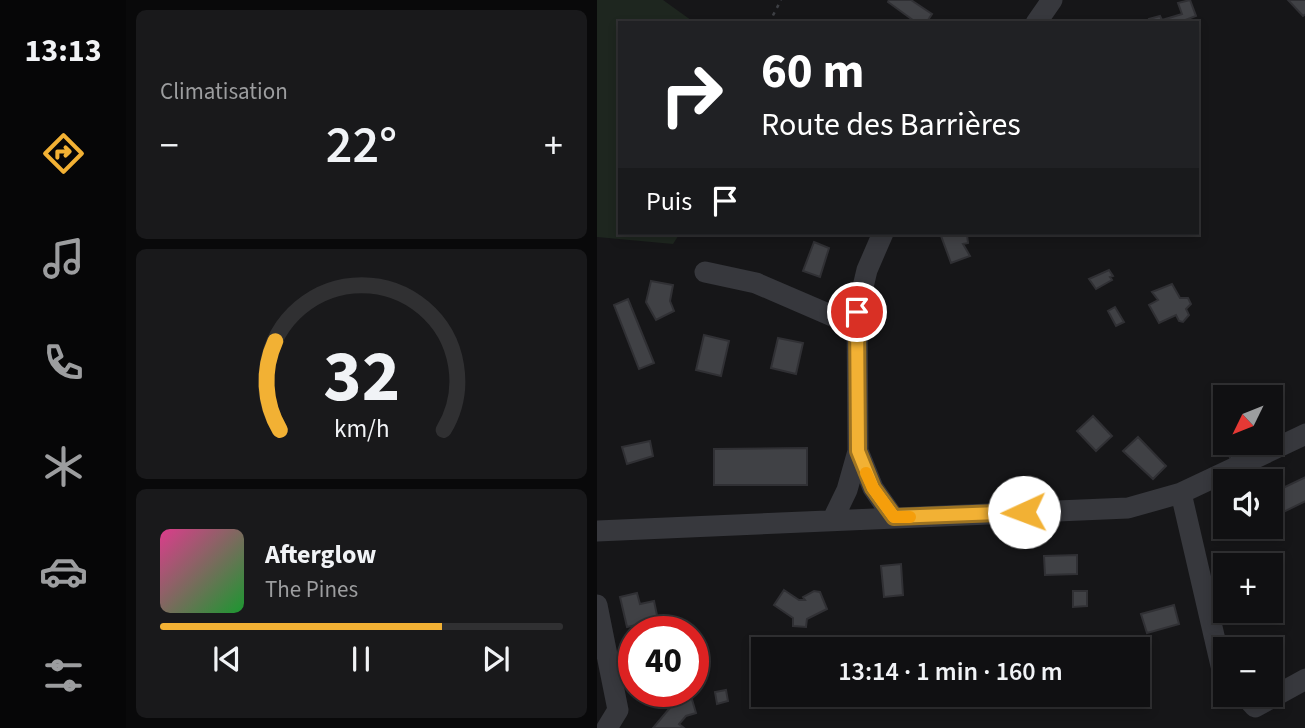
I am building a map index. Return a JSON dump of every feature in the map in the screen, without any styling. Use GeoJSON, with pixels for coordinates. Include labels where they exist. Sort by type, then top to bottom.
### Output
{"type":"FeatureCollection","features":[{"type":"Feature","properties":{"kind":"street"},"geometry":{"type":"LineString","coordinates":[[1037,21],[1052,0]]}},
{"type":"Feature","properties":{"kind":"street"},"geometry":{"type":"LineString","coordinates":[[833,519],[847,490],[858,451],[857,312],[867,271],[882,235]]}},
{"type":"Feature","properties":{"kind":"street"},"geometry":{"type":"LineString","coordinates":[[705,272],[756,283],[858,327]]}},
{"type":"Feature","properties":{"kind":"street"},"geometry":{"type":"LineString","coordinates":[[597,531],[1128,508],[1180,493],[1305,433]]}},
{"type":"Feature","properties":{"kind":"street"},"geometry":{"type":"LineString","coordinates":[[858,451],[873,488],[894,517]]}},
{"type":"Feature","properties":{"kind":"street"},"geometry":{"type":"LineString","coordinates":[[1180,493],[1214,637]]}},
{"type":"Feature","properties":{"kind":"street"},"geometry":{"type":"LineString","coordinates":[[597,605],[618,710],[607,728]]}},
{"type":"Feature","properties":{"kind":"street"},"geometry":{"type":"LineString","coordinates":[[1283,691],[1305,679]]}},
{"type":"Feature","properties":{"kind":"path"},"geometry":{"type":"LineString","coordinates":[[770,21],[781,0]]}},
{"type":"Feature","properties":{"kind":"shaded area"},"geometry":{"type":"Polygon","coordinates":[[[597,0],[663,0],[692,21],[618,21],[618,235],[679,235],[673,244],[597,237],[597,0]]]}},
{"type":"Feature","properties":{"kind":"building"},"geometry":{"type":"Polygon","coordinates":[[[911,0],[932,14],[927,21],[914,21],[888,2],[911,0]]]}},
{"type":"Feature","properties":{"kind":"building"},"geometry":{"type":"Polygon","coordinates":[[[1190,0],[1196,16],[1185,21],[1150,21],[1160,16],[1162,20],[1182,14],[1178,3],[1190,0]]]}},
{"type":"Feature","properties":{"kind":"building"},"geometry":{"type":"Polygon","coordinates":[[[1288,0],[1306,0],[1306,14],[1303,16],[1288,0]]]}},
{"type":"Feature","properties":{"kind":"building"},"geometry":{"type":"Polygon","coordinates":[[[941,235],[967,235],[968,243],[963,244],[970,256],[951,263],[941,235]]]}},
{"type":"Feature","properties":{"kind":"building"},"geometry":{"type":"Polygon","coordinates":[[[814,242],[829,248],[820,277],[803,271],[814,242]]]}},
{"type":"Feature","properties":{"kind":"building"},"geometry":{"type":"Polygon","coordinates":[[[1109,270],[1113,276],[1110,277],[1112,280],[1096,289],[1089,279],[1109,270]]]}},
{"type":"Feature","properties":{"kind":"building"},"geometry":{"type":"Polygon","coordinates":[[[651,281],[673,285],[670,301],[674,311],[656,320],[646,302],[651,281]]]}},
{"type":"Feature","properties":{"kind":"building"},"geometry":{"type":"Polygon","coordinates":[[[1172,284],[1180,298],[1188,298],[1191,304],[1186,309],[1189,315],[1183,322],[1179,321],[1176,315],[1159,323],[1149,305],[1158,300],[1152,292],[1172,284]]]}},
{"type":"Feature","properties":{"kind":"building"},"geometry":{"type":"Polygon","coordinates":[[[628,299],[654,363],[639,369],[614,305],[628,299]]]}},
{"type":"Feature","properties":{"kind":"building"},"geometry":{"type":"Polygon","coordinates":[[[1115,307],[1124,322],[1116,326],[1108,311],[1115,307]]]}},
{"type":"Feature","properties":{"kind":"building"},"geometry":{"type":"Polygon","coordinates":[[[704,335],[729,341],[721,376],[696,370],[704,335]]]}},
{"type":"Feature","properties":{"kind":"building"},"geometry":{"type":"Polygon","coordinates":[[[778,338],[803,343],[796,374],[771,368],[778,338]]]}},
{"type":"Feature","properties":{"kind":"building"},"geometry":{"type":"Polygon","coordinates":[[[1093,416],[1112,436],[1096,451],[1077,431],[1093,416]]]}},
{"type":"Feature","properties":{"kind":"building"},"geometry":{"type":"Polygon","coordinates":[[[1138,437],[1166,466],[1153,479],[1123,451],[1138,437]]]}},
{"type":"Feature","properties":{"kind":"building"},"geometry":{"type":"Polygon","coordinates":[[[650,441],[653,456],[627,464],[622,447],[650,441]]]}},
{"type":"Feature","properties":{"kind":"building"},"geometry":{"type":"Polygon","coordinates":[[[807,448],[807,485],[714,485],[714,449],[807,448]]]}},
{"type":"Feature","properties":{"kind":"building"},"geometry":{"type":"Polygon","coordinates":[[[1229,455],[1242,455],[1231,460],[1229,455]]]}},
{"type":"Feature","properties":{"kind":"building"},"geometry":{"type":"Polygon","coordinates":[[[1306,477],[1306,501],[1283,512],[1283,485],[1285,487],[1306,477]]]}},
{"type":"Feature","properties":{"kind":"building"},"geometry":{"type":"Polygon","coordinates":[[[1077,555],[1077,574],[1045,575],[1044,556],[1077,555]]]}},
{"type":"Feature","properties":{"kind":"building"},"geometry":{"type":"Polygon","coordinates":[[[901,564],[903,595],[884,597],[881,566],[901,564]]]}},
{"type":"Feature","properties":{"kind":"building"},"geometry":{"type":"Polygon","coordinates":[[[784,590],[799,600],[805,600],[803,597],[814,591],[820,592],[827,609],[807,619],[806,627],[793,626],[793,618],[774,605],[784,590]]]}},
{"type":"Feature","properties":{"kind":"building"},"geometry":{"type":"Polygon","coordinates":[[[1073,591],[1087,591],[1087,606],[1073,607],[1073,591]]]}},
{"type":"Feature","properties":{"kind":"building"},"geometry":{"type":"Polygon","coordinates":[[[637,593],[640,604],[654,601],[657,616],[624,616],[620,597],[637,593]]]}},
{"type":"Feature","properties":{"kind":"building"},"geometry":{"type":"Polygon","coordinates":[[[1174,605],[1179,624],[1147,633],[1141,614],[1174,605]]]}},
{"type":"Feature","properties":{"kind":"building"},"geometry":{"type":"Polygon","coordinates":[[[726,690],[728,701],[717,704],[715,692],[726,690]]]}},
{"type":"Feature","properties":{"kind":"building"},"geometry":{"type":"Polygon","coordinates":[[[671,707],[694,707],[696,713],[686,716],[679,724],[684,728],[653,728],[671,707]]]}},
{"type":"Feature","properties":{"kind":"slow traffic"},"geometry":{"type":"LineString","coordinates":[[866,473],[873,488],[894,517],[910,517]]}},
{"type":"Feature","properties":{"kind":"route"},"geometry":{"type":"LineString","coordinates":[[857,312],[858,451],[873,488],[894,517],[1024,512]]}}]}
